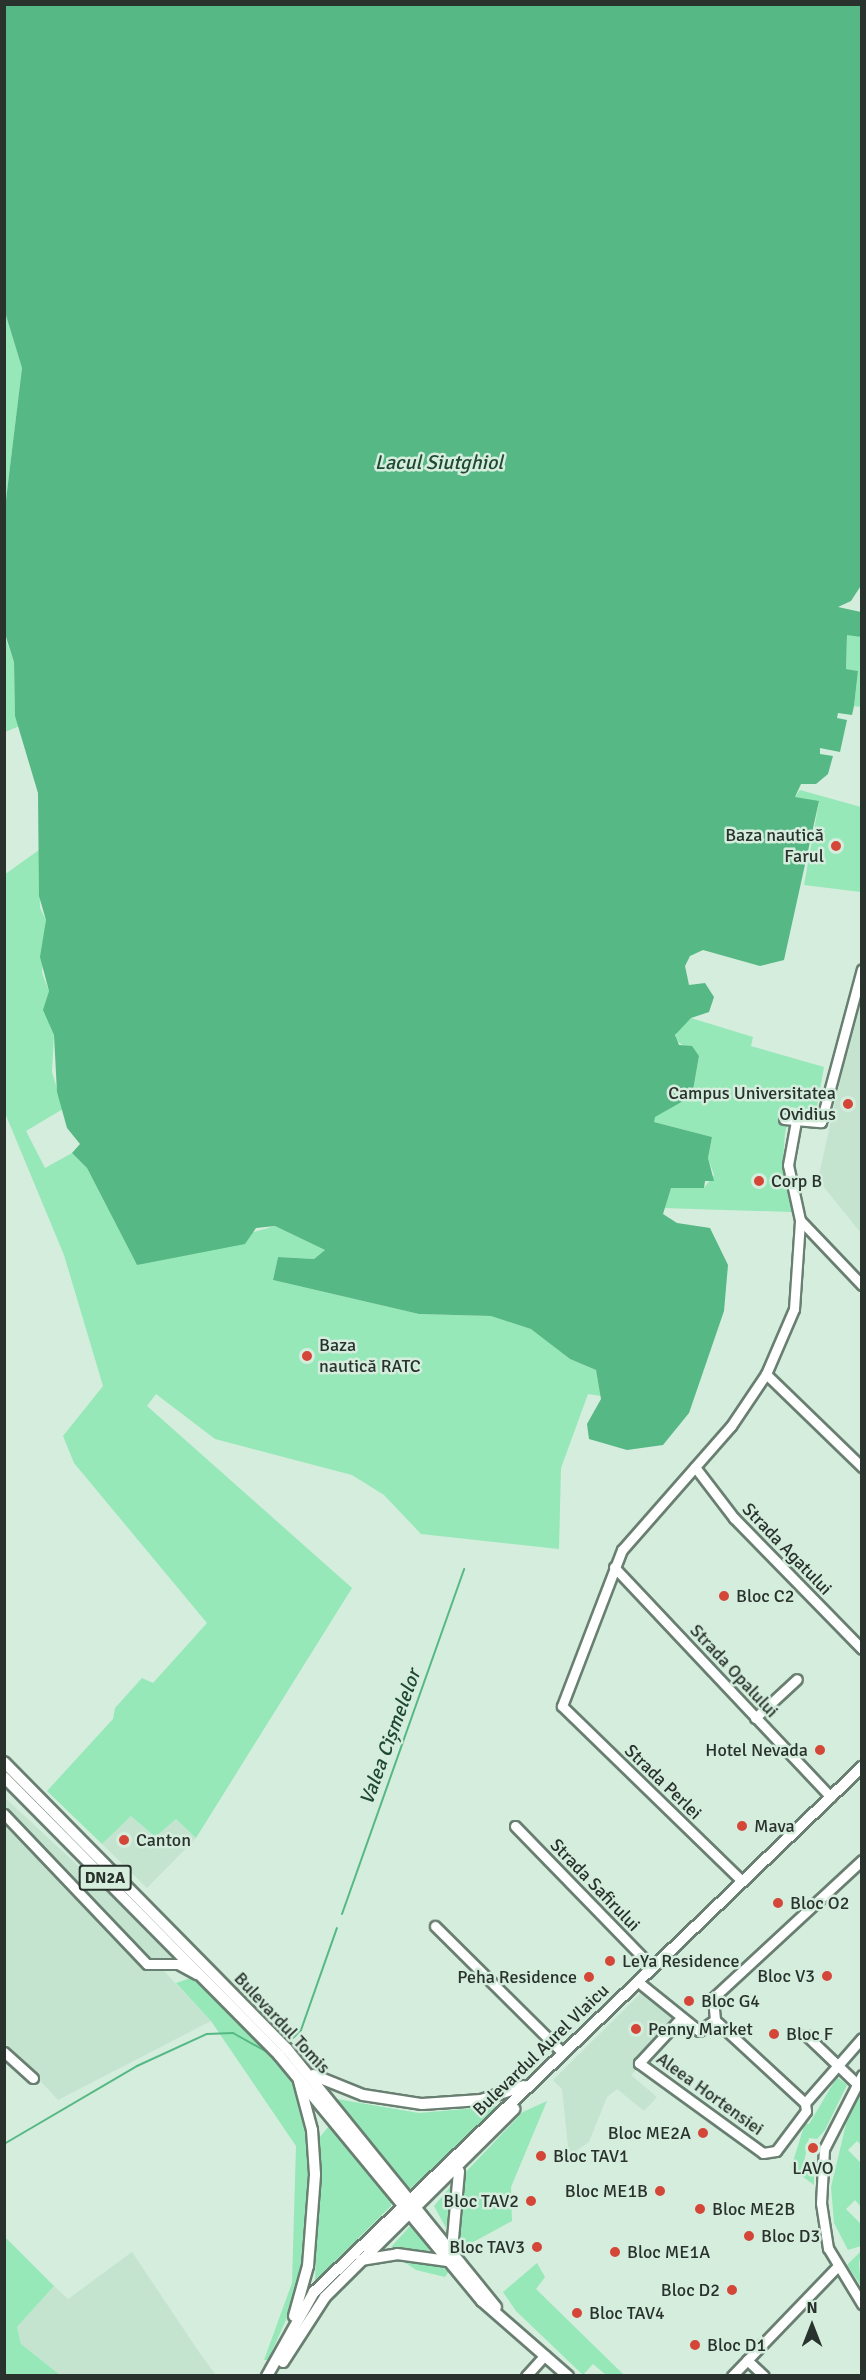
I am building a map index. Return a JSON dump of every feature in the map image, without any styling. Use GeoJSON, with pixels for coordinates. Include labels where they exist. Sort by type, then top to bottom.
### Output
{"type":"FeatureCollection","features":[{"type":"Feature","properties":{"kind":"main road","name":"Bulevardul Tomis"},"geometry":{"type":"LineString","coordinates":[[4,1762],[300,2072],[511,2327],[568,2376]]}},
{"type":"Feature","properties":{"kind":"main road","name":"Bulevardul Aurel Vlaicu"},"geometry":{"type":"LineString","coordinates":[[275,2376],[325,2297],[360,2260],[530,2084],[861,1767]]}},
{"type":"Feature","properties":{"kind":"main road","name":"Bulevardul Aurel Vlaicu"},"geometry":{"type":"LineString","coordinates":[[267,2376],[314,2292],[412,2206],[460,2169],[642,1985],[861,1773]]}},
{"type":"Feature","properties":{"kind":"main road","name":"Bulevardul Tomis"},"geometry":{"type":"LineString","coordinates":[[4,1777],[205,1980],[300,2072]]}},
{"type":"Feature","properties":{"kind":"main road"},"geometry":{"type":"LineString","coordinates":[[300,2072],[354,2092],[422,2104],[481,2100],[530,2084]]}},
{"type":"Feature","properties":{"kind":"main road"},"geometry":{"type":"LineString","coordinates":[[279,2354],[303,2289],[312,2241],[314,2148],[300,2072]]}},
{"type":"Feature","properties":{"kind":"main road"},"geometry":{"type":"LineString","coordinates":[[360,2260],[397,2254],[450,2256],[460,2169]]}},
{"type":"Feature","properties":{"kind":"street"},"geometry":{"type":"LineString","coordinates":[[784,1119],[821,1122],[861,969]]}},
{"type":"Feature","properties":{"kind":"street"},"geometry":{"type":"LineString","coordinates":[[614,1568],[633,1534],[695,1467],[766,1374],[794,1309],[800,1220],[788,1165],[796,1121]]}},
{"type":"Feature","properties":{"kind":"street"},"geometry":{"type":"LineString","coordinates":[[800,1220],[861,1285]]}},
{"type":"Feature","properties":{"kind":"street"},"geometry":{"type":"LineString","coordinates":[[766,1374],[861,1467]]}},
{"type":"Feature","properties":{"kind":"street","name":"Strada Agatului"},"geometry":{"type":"LineString","coordinates":[[695,1467],[734,1518],[861,1649]]}},
{"type":"Feature","properties":{"kind":"street","name":"Strada Perlei"},"geometry":{"type":"LineString","coordinates":[[614,1568],[562,1706],[742,1881]]}},
{"type":"Feature","properties":{"kind":"street","name":"Strada Opalului"},"geometry":{"type":"LineString","coordinates":[[614,1568],[831,1797]]}},
{"type":"Feature","properties":{"kind":"street"},"geometry":{"type":"LineString","coordinates":[[756,1718],[797,1679]]}},
{"type":"Feature","properties":{"kind":"street"},"geometry":{"type":"LineString","coordinates":[[4,1814],[147,1964],[178,1964],[205,1980]]}},
{"type":"Feature","properties":{"kind":"street","name":"Strada Safirului"},"geometry":{"type":"LineString","coordinates":[[515,1826],[651,1966]]}},
{"type":"Feature","properties":{"kind":"street"},"geometry":{"type":"LineString","coordinates":[[805,2103],[715,2020],[713,1998],[861,1860]]}},
{"type":"Feature","properties":{"kind":"street"},"geometry":{"type":"LineString","coordinates":[[435,1926],[563,2053]]}},
{"type":"Feature","properties":{"kind":"street"},"geometry":{"type":"LineString","coordinates":[[642,1985],[679,2020],[699,2031],[715,2020]]}},
{"type":"Feature","properties":{"kind":"street","name":"Aleea Hortensiei"},"geometry":{"type":"LineString","coordinates":[[679,2020],[639,2063],[763,2153],[776,2151],[806,2111],[805,2103],[861,2038]]}},
{"type":"Feature","properties":{"kind":"street"},"geometry":{"type":"LineString","coordinates":[[806,2035],[836,2065],[859,2079],[824,2149],[821,2203],[837,2267],[861,2304]]}},
{"type":"Feature","properties":{"kind":"street"},"geometry":{"type":"LineString","coordinates":[[4,2052],[33,2078]]}},
{"type":"Feature","properties":{"kind":"street"},"geometry":{"type":"LineString","coordinates":[[4,2066],[12,2059]]}},
{"type":"Feature","properties":{"kind":"street"},"geometry":{"type":"LineString","coordinates":[[732,2376],[837,2267]]}},
{"type":"Feature","properties":{"kind":"street"},"geometry":{"type":"LineString","coordinates":[[526,2376],[545,2355]]}},
{"type":"Feature","properties":{"kind":"street"},"geometry":{"type":"LineString","coordinates":[[747,2360],[764,2376]]}},
{"type":"Feature","properties":{"kind":"shaded area"},"geometry":{"type":"Polygon","coordinates":[[[5,312],[22,368],[5,508],[5,312]]]}},
{"type":"Feature","properties":{"kind":"shaded area"},"geometry":{"type":"Polygon","coordinates":[[[4,634],[14,662],[15,716],[22,725],[5,732],[4,634]]]}},
{"type":"Feature","properties":{"kind":"shaded area"},"geometry":{"type":"Polygon","coordinates":[[[847,634],[861,637],[861,707],[854,706],[858,671],[846,669],[847,634]]]}},
{"type":"Feature","properties":{"kind":"shaded area","name":"Baza nautică Farul"},"geometry":{"type":"Polygon","coordinates":[[[800,790],[861,807],[861,892],[804,885],[819,802],[795,797],[800,790]]]}},
{"type":"Feature","properties":{"kind":"shaded area"},"geometry":{"type":"Polygon","coordinates":[[[39,850],[40,908],[46,920],[42,973],[49,991],[44,1010],[54,1035],[52,1072],[63,1109],[26,1131],[45,1168],[72,1153],[87,1168],[137,1265],[275,1226],[325,1250],[314,1259],[278,1257],[273,1280],[419,1314],[491,1316],[532,1329],[570,1359],[596,1370],[601,1396],[588,1394],[561,1468],[559,1549],[421,1534],[384,1495],[352,1475],[215,1439],[156,1394],[147,1406],[352,1588],[196,1838],[176,1819],[155,1837],[131,1816],[102,1844],[47,1791],[113,1719],[115,1708],[142,1678],[153,1683],[207,1623],[74,1463],[63,1436],[103,1386],[64,1255],[5,1113],[4,875],[39,850]]]}},
{"type":"Feature","properties":{"kind":"shaded area","name":"Campus Universitatea Ovidius"},"geometry":{"type":"Polygon","coordinates":[[[861,984],[861,1233],[818,1180],[861,984]]]}},
{"type":"Feature","properties":{"kind":"shaded area"},"geometry":{"type":"Polygon","coordinates":[[[691,1018],[753,1037],[751,1046],[824,1067],[816,1112],[791,1107],[785,1133],[783,1160],[792,1212],[663,1208],[671,1188],[704,1188],[714,1175],[708,1158],[712,1137],[654,1122],[654,1117],[692,1096],[699,1056],[675,1040],[677,1030],[691,1018]]]}},
{"type":"Feature","properties":{"kind":"shaded area"},"geometry":{"type":"Polygon","coordinates":[[[4,1797],[178,1958],[164,1971],[211,2021],[58,2100],[5,2043],[4,1797]]]}},
{"type":"Feature","properties":{"kind":"shaded area"},"geometry":{"type":"Polygon","coordinates":[[[131,1816],[154,1837],[176,1819],[196,1838],[147,1888],[102,1844],[131,1816]]]}},
{"type":"Feature","properties":{"kind":"shaded area"},"geometry":{"type":"Polygon","coordinates":[[[196,1976],[265,2048],[295,2087],[303,2108],[310,2146],[309,2237],[289,2313],[268,2360],[264,2360],[292,2283],[296,2146],[211,2021],[176,1983],[196,1976]]]}},
{"type":"Feature","properties":{"kind":"shaded area"},"geometry":{"type":"Polygon","coordinates":[[[644,1990],[673,2020],[632,2061],[639,2067],[631,2075],[657,2097],[644,2111],[617,2089],[607,2097],[589,2142],[569,2156],[562,2089],[553,2080],[644,1990]]]}},
{"type":"Feature","properties":{"kind":"shaded area"},"geometry":{"type":"Polygon","coordinates":[[[837,2077],[847,2085],[825,2130],[817,2139],[809,2138],[803,2167],[814,2177],[814,2185],[791,2168],[805,2123],[809,2124],[837,2077]]]}},
{"type":"Feature","properties":{"kind":"shaded area"},"geometry":{"type":"Polygon","coordinates":[[[861,2088],[861,2145],[857,2141],[848,2150],[861,2163],[861,2207],[855,2200],[846,2209],[861,2224],[861,2246],[848,2250],[834,2223],[831,2187],[846,2124],[861,2088]]]}},
{"type":"Feature","properties":{"kind":"shaded area"},"geometry":{"type":"Polygon","coordinates":[[[337,2099],[419,2113],[499,2106],[410,2189],[337,2099]]]}},
{"type":"Feature","properties":{"kind":"shaded area"},"geometry":{"type":"Polygon","coordinates":[[[547,2101],[511,2187],[512,2221],[466,2246],[457,2233],[460,2178],[523,2112],[547,2101]]]}},
{"type":"Feature","properties":{"kind":"shaded area"},"geometry":{"type":"Polygon","coordinates":[[[329,2126],[391,2197],[391,2206],[315,2281],[320,2137],[329,2126]]]}},
{"type":"Feature","properties":{"kind":"shaded area"},"geometry":{"type":"Polygon","coordinates":[[[451,2186],[449,2226],[446,2228],[434,2206],[451,2186]]]}},
{"type":"Feature","properties":{"kind":"shaded area"},"geometry":{"type":"Polygon","coordinates":[[[411,2225],[428,2243],[429,2252],[391,2247],[411,2225]]]}},
{"type":"Feature","properties":{"kind":"shaded area"},"geometry":{"type":"Polygon","coordinates":[[[4,2236],[54,2286],[17,2327],[21,2344],[60,2375],[5,2375],[4,2236]]]}},
{"type":"Feature","properties":{"kind":"shaded area"},"geometry":{"type":"Polygon","coordinates":[[[861,2251],[859,2264],[861,2286],[847,2265],[861,2251]]]}},
{"type":"Feature","properties":{"kind":"shaded area"},"geometry":{"type":"Polygon","coordinates":[[[132,2252],[216,2375],[60,2375],[21,2344],[17,2327],[54,2286],[68,2299],[132,2252]]]}},
{"type":"Feature","properties":{"kind":"shaded area"},"geometry":{"type":"Polygon","coordinates":[[[400,2259],[438,2265],[449,2271],[445,2277],[416,2270],[400,2259]]]}},
{"type":"Feature","properties":{"kind":"shaded area"},"geometry":{"type":"Polygon","coordinates":[[[537,2263],[545,2277],[536,2289],[624,2375],[606,2375],[593,2364],[583,2375],[516,2311],[503,2292],[537,2263]]]}},
{"type":"Feature","properties":{"kind":"water","name":"Lacul Siutghiol"},"geometry":{"type":"Polygon","coordinates":[[[5,4],[861,5],[862,584],[851,601],[838,607],[861,612],[861,637],[847,635],[846,669],[858,671],[854,706],[852,715],[838,713],[837,718],[847,720],[840,752],[820,748],[820,754],[833,756],[828,774],[816,784],[801,784],[795,797],[819,801],[784,960],[760,966],[703,950],[690,956],[685,966],[689,985],[705,983],[714,997],[709,1012],[691,1018],[675,1035],[679,1045],[692,1046],[699,1056],[692,1096],[655,1117],[654,1122],[712,1137],[708,1158],[714,1181],[705,1181],[704,1188],[671,1188],[663,1214],[677,1223],[710,1228],[728,1265],[724,1311],[689,1413],[663,1445],[627,1450],[589,1439],[587,1424],[601,1399],[596,1370],[570,1359],[531,1329],[491,1316],[419,1314],[273,1280],[278,1257],[314,1259],[325,1250],[275,1226],[256,1228],[245,1244],[137,1265],[87,1168],[72,1153],[80,1144],[67,1128],[57,1092],[54,1035],[43,1010],[49,991],[40,957],[46,920],[39,896],[38,793],[15,716],[14,662],[5,634],[5,508],[22,368],[5,312],[5,4]]]}},
{"type":"Feature","properties":{"kind":"waterway","name":"Valea Cișmelelor"},"geometry":{"type":"LineString","coordinates":[[342,1914],[464,1569]]}},
{"type":"Feature","properties":{"kind":"waterway","name":"Valea Cișmelelor"},"geometry":{"type":"LineString","coordinates":[[293,2038],[301,2030],[337,1928]]}},
{"type":"Feature","properties":{"kind":"waterway","name":"Valea Cișmelelor"},"geometry":{"type":"LineString","coordinates":[[4,2144],[137,2066],[207,2034],[233,2033],[269,2053]]}},
{"type":"Feature","properties":{"kind":"place","name":"Baza nautică Farul"},"geometry":{"type":"Point","coordinates":[836,846]}},
{"type":"Feature","properties":{"kind":"place","name":"Campus Universitatea Ovidius"},"geometry":{"type":"Point","coordinates":[848,1104]}},
{"type":"Feature","properties":{"kind":"place","name":"Corp B"},"geometry":{"type":"Point","coordinates":[759,1181]}},
{"type":"Feature","properties":{"kind":"place","name":"Baza nautică RATC"},"geometry":{"type":"Point","coordinates":[307,1356]}},
{"type":"Feature","properties":{"kind":"place","name":"Bloc C2"},"geometry":{"type":"Point","coordinates":[724,1596]}},
{"type":"Feature","properties":{"kind":"place","name":"Hotel Nevada"},"geometry":{"type":"Point","coordinates":[820,1750]}},
{"type":"Feature","properties":{"kind":"place","name":"Mava"},"geometry":{"type":"Point","coordinates":[742,1826]}},
{"type":"Feature","properties":{"kind":"place","name":"Canton"},"geometry":{"type":"Point","coordinates":[124,1840]}},
{"type":"Feature","properties":{"kind":"place","name":"Bloc O2"},"geometry":{"type":"Point","coordinates":[778,1903]}},
{"type":"Feature","properties":{"kind":"place","name":"LeYa Residence"},"geometry":{"type":"Point","coordinates":[610,1961]}},
{"type":"Feature","properties":{"kind":"place","name":"Bloc V3"},"geometry":{"type":"Point","coordinates":[827,1976]}},
{"type":"Feature","properties":{"kind":"place","name":"Peha Residence"},"geometry":{"type":"Point","coordinates":[589,1977]}},
{"type":"Feature","properties":{"kind":"place","name":"Bloc G4"},"geometry":{"type":"Point","coordinates":[689,2001]}},
{"type":"Feature","properties":{"kind":"place","name":"Penny Market"},"geometry":{"type":"Point","coordinates":[636,2029]}},
{"type":"Feature","properties":{"kind":"place","name":"Bloc F"},"geometry":{"type":"Point","coordinates":[774,2034]}},
{"type":"Feature","properties":{"kind":"place","name":"Bloc ME2A"},"geometry":{"type":"Point","coordinates":[703,2133]}},
{"type":"Feature","properties":{"kind":"place","name":"LAVO"},"geometry":{"type":"Point","coordinates":[813,2148]}},
{"type":"Feature","properties":{"kind":"place","name":"Bloc TAV1"},"geometry":{"type":"Point","coordinates":[541,2156]}},
{"type":"Feature","properties":{"kind":"place","name":"Bloc ME1B"},"geometry":{"type":"Point","coordinates":[660,2191]}},
{"type":"Feature","properties":{"kind":"place","name":"Bloc TAV2"},"geometry":{"type":"Point","coordinates":[531,2201]}},
{"type":"Feature","properties":{"kind":"place","name":"Bloc ME2B"},"geometry":{"type":"Point","coordinates":[700,2209]}},
{"type":"Feature","properties":{"kind":"place","name":"Bloc D3"},"geometry":{"type":"Point","coordinates":[749,2236]}},
{"type":"Feature","properties":{"kind":"place","name":"Bloc TAV3"},"geometry":{"type":"Point","coordinates":[537,2247]}},
{"type":"Feature","properties":{"kind":"place","name":"Bloc ME1A"},"geometry":{"type":"Point","coordinates":[615,2252]}},
{"type":"Feature","properties":{"kind":"place","name":"Bloc D2"},"geometry":{"type":"Point","coordinates":[732,2290]}},
{"type":"Feature","properties":{"kind":"place","name":"Bloc TAV4"},"geometry":{"type":"Point","coordinates":[577,2313]}},
{"type":"Feature","properties":{"kind":"place","name":"Bloc D1"},"geometry":{"type":"Point","coordinates":[695,2345]}}]}
